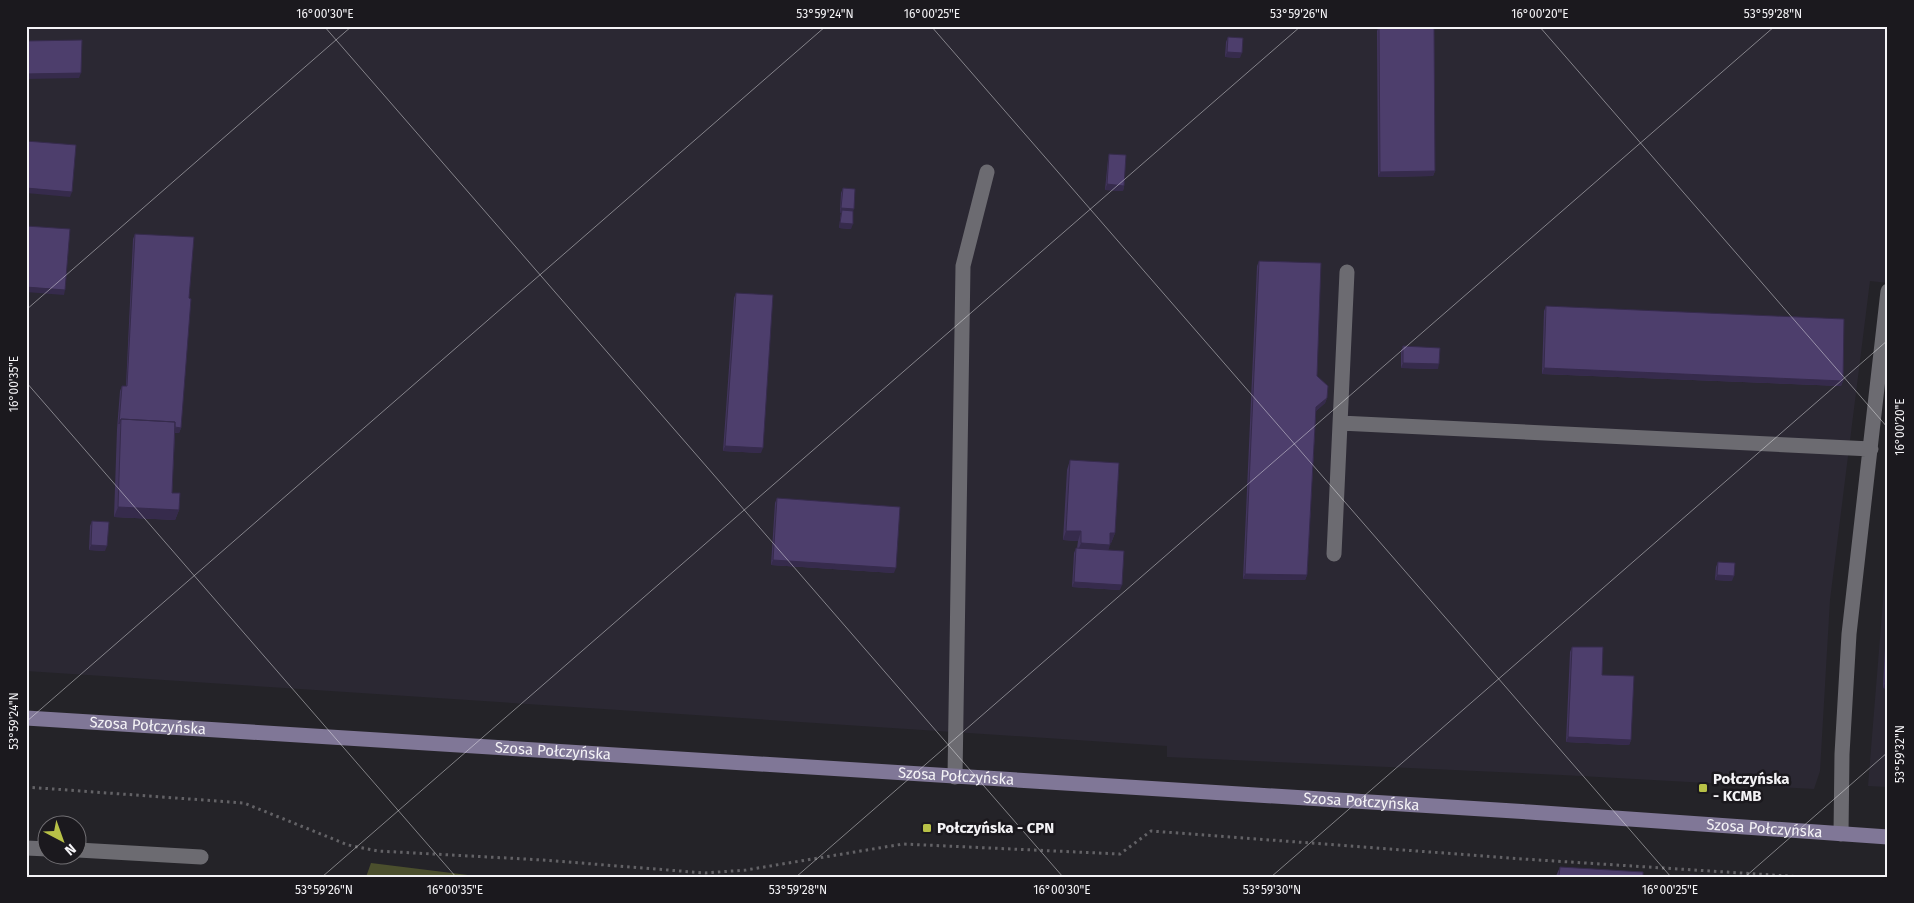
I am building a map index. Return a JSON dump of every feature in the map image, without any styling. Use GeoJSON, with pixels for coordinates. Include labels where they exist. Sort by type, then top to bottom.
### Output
{"type":"FeatureCollection","features":[{"type":"Feature","properties":{"kind":"main road","name":"Szosa Połczyńska"},"geometry":{"type":"LineString","coordinates":[[26,718],[1490,810],[1888,837]]}},
{"type":"Feature","properties":{"kind":"street"},"geometry":{"type":"LineString","coordinates":[[955,777],[963,266],[987,172]]}},
{"type":"Feature","properties":{"kind":"street"},"geometry":{"type":"LineString","coordinates":[[1334,554],[1347,272]]}},
{"type":"Feature","properties":{"kind":"street"},"geometry":{"type":"LineString","coordinates":[[1841,834],[1842,754],[1849,634],[1888,291]]}},
{"type":"Feature","properties":{"kind":"street"},"geometry":{"type":"LineString","coordinates":[[1340,423],[1871,449]]}},
{"type":"Feature","properties":{"kind":"street"},"geometry":{"type":"LineString","coordinates":[[88,851],[200,857]]}},
{"type":"Feature","properties":{"kind":"path"},"geometry":{"type":"LineString","coordinates":[[26,787],[244,803],[348,845],[378,851],[543,860],[705,873],[746,870],[903,844],[1120,854],[1151,831],[1533,860],[1803,877]]}},
{"type":"Feature","properties":{"kind":"shaded area"},"geometry":{"type":"Polygon","coordinates":[[[26,26],[1888,26],[1888,283],[1870,281],[1830,600],[1820,771],[1814,789],[1562,775],[1167,757],[1167,746],[26,671],[26,26]]]}},
{"type":"Feature","properties":{"kind":"shaded area"},"geometry":{"type":"Polygon","coordinates":[[[1888,539],[1888,787],[1868,786],[1888,539]]]}},
{"type":"Feature","properties":{"kind":"green space"},"geometry":{"type":"Polygon","coordinates":[[[371,863],[484,877],[366,877],[371,863]]]}},
{"type":"Feature","properties":{"kind":"building"},"geometry":{"type":"Polygon","coordinates":[[[1379,26],[1434,26],[1435,171],[1380,172],[1379,26]]]}},
{"type":"Feature","properties":{"kind":"building"},"geometry":{"type":"Polygon","coordinates":[[[1228,37],[1243,38],[1242,53],[1227,52],[1228,37]]]}},
{"type":"Feature","properties":{"kind":"building"},"geometry":{"type":"Polygon","coordinates":[[[82,40],[81,73],[26,74],[26,41],[82,40]]]}},
{"type":"Feature","properties":{"kind":"building"},"geometry":{"type":"Polygon","coordinates":[[[26,141],[76,145],[72,192],[26,188],[26,141]]]}},
{"type":"Feature","properties":{"kind":"building"},"geometry":{"type":"Polygon","coordinates":[[[1109,154],[1126,155],[1124,186],[1107,184],[1109,154]]]}},
{"type":"Feature","properties":{"kind":"building"},"geometry":{"type":"Polygon","coordinates":[[[843,188],[855,189],[854,209],[841,208],[843,188]]]}},
{"type":"Feature","properties":{"kind":"building"},"geometry":{"type":"Polygon","coordinates":[[[842,210],[853,211],[853,224],[840,223],[842,210]]]}},
{"type":"Feature","properties":{"kind":"building"},"geometry":{"type":"Polygon","coordinates":[[[26,226],[70,229],[65,290],[26,287],[26,226]]]}},
{"type":"Feature","properties":{"kind":"building"},"geometry":{"type":"Polygon","coordinates":[[[135,234],[194,237],[181,428],[175,427],[175,422],[121,419],[119,424],[122,386],[127,386],[135,234]]]}},
{"type":"Feature","properties":{"kind":"building"},"geometry":{"type":"Polygon","coordinates":[[[1259,261],[1321,263],[1317,376],[1328,386],[1327,398],[1316,407],[1307,575],[1245,574],[1259,261]]]}},
{"type":"Feature","properties":{"kind":"building"},"geometry":{"type":"Polygon","coordinates":[[[736,293],[773,295],[763,448],[725,446],[736,293]]]}},
{"type":"Feature","properties":{"kind":"building"},"geometry":{"type":"Polygon","coordinates":[[[1546,306],[1844,319],[1843,381],[1544,368],[1546,306]]]}},
{"type":"Feature","properties":{"kind":"building"},"geometry":{"type":"Polygon","coordinates":[[[1403,346],[1440,348],[1439,364],[1403,363],[1403,346]]]}},
{"type":"Feature","properties":{"kind":"building"},"geometry":{"type":"Polygon","coordinates":[[[121,419],[175,422],[172,493],[180,493],[179,510],[118,507],[121,419]]]}},
{"type":"Feature","properties":{"kind":"building"},"geometry":{"type":"Polygon","coordinates":[[[1070,460],[1119,463],[1115,533],[1110,533],[1110,545],[1081,543],[1081,531],[1066,531],[1070,460]]]}},
{"type":"Feature","properties":{"kind":"building"},"geometry":{"type":"Polygon","coordinates":[[[777,498],[900,507],[896,568],[773,560],[777,498]]]}},
{"type":"Feature","properties":{"kind":"building"},"geometry":{"type":"Polygon","coordinates":[[[92,521],[109,522],[107,546],[91,545],[92,521]]]}},
{"type":"Feature","properties":{"kind":"building"},"geometry":{"type":"Polygon","coordinates":[[[1076,548],[1124,551],[1122,585],[1074,582],[1076,548]]]}},
{"type":"Feature","properties":{"kind":"building"},"geometry":{"type":"Polygon","coordinates":[[[1718,562],[1735,563],[1734,576],[1717,575],[1718,562]]]}},
{"type":"Feature","properties":{"kind":"building"},"geometry":{"type":"Polygon","coordinates":[[[1887,643],[1888,683],[1885,683],[1887,643]]]}},
{"type":"Feature","properties":{"kind":"building"},"geometry":{"type":"Polygon","coordinates":[[[1572,647],[1603,647],[1602,675],[1634,676],[1631,740],[1568,737],[1572,647]]]}},
{"type":"Feature","properties":{"kind":"building"},"geometry":{"type":"Polygon","coordinates":[[[1560,867],[1643,872],[1643,877],[1550,877],[1559,876],[1560,867]]]}},
{"type":"Feature","properties":{"kind":"building"},"geometry":{"type":"Polygon","coordinates":[[[1690,875],[1725,877],[1690,877],[1690,875]]]}},
{"type":"Feature","properties":{"kind":"place","name":"Połczyńska - KCMB"},"geometry":{"type":"Point","coordinates":[1703,788]}},
{"type":"Feature","properties":{"kind":"place","name":"Połczyńska - CPN"},"geometry":{"type":"Point","coordinates":[927,828]}}]}
